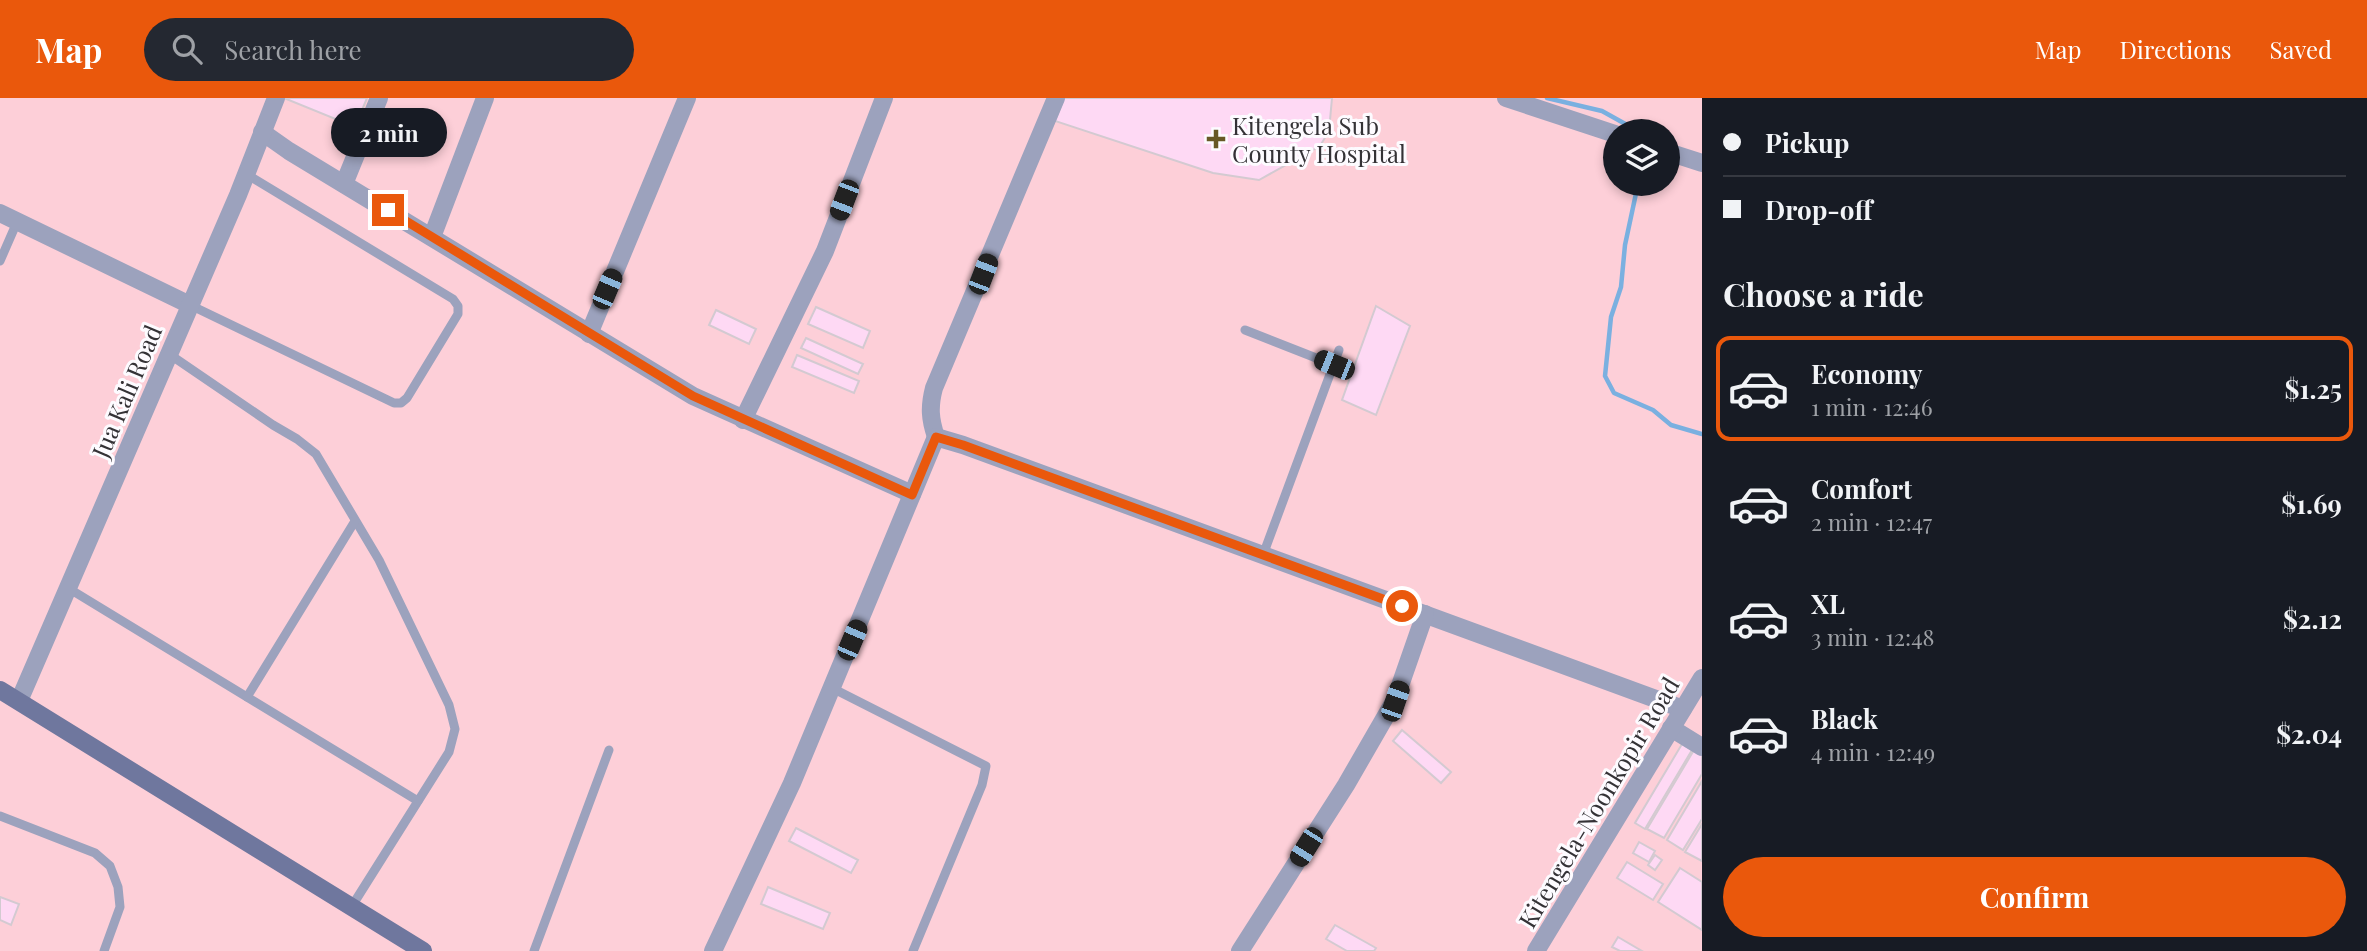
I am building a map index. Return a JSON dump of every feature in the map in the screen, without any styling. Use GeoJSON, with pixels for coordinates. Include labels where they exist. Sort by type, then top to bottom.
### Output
{"type":"FeatureCollection","features":[{"type":"Feature","properties":{"kind":"street","name":"Jua Kali Road"},"geometry":{"type":"LineString","coordinates":[[19,701],[246,174],[276,98]]}},
{"type":"Feature","properties":{"kind":"street"},"geometry":{"type":"LineString","coordinates":[[344,184],[379,98]]}},
{"type":"Feature","properties":{"kind":"street"},"geometry":{"type":"LineString","coordinates":[[432,237],[485,98]]}},
{"type":"Feature","properties":{"kind":"street"},"geometry":{"type":"LineString","coordinates":[[589,334],[687,98]]}},
{"type":"Feature","properties":{"kind":"street"},"geometry":{"type":"LineString","coordinates":[[743,419],[825,251],[884,98]]}},
{"type":"Feature","properties":{"kind":"street"},"geometry":{"type":"LineString","coordinates":[[713,951],[792,783],[936,437],[930,421],[934,388],[1056,98]]}},
{"type":"Feature","properties":{"kind":"street"},"geometry":{"type":"LineString","coordinates":[[1506,98],[1603,130]]}},
{"type":"Feature","properties":{"kind":"street"},"geometry":{"type":"LineString","coordinates":[[262,132],[693,396],[912,495]]}},
{"type":"Feature","properties":{"kind":"street"},"geometry":{"type":"LineString","coordinates":[[1680,156],[1702,163]]}},
{"type":"Feature","properties":{"kind":"street"},"geometry":{"type":"LineString","coordinates":[[0,213],[190,305]]}},
{"type":"Feature","properties":{"kind":"street"},"geometry":{"type":"LineString","coordinates":[[936,437],[1683,709]]}},
{"type":"Feature","properties":{"kind":"street"},"geometry":{"type":"LineString","coordinates":[[1240,951],[1346,785],[1395,701],[1425,614]]}},
{"type":"Feature","properties":{"kind":"street","name":"Kitengela-Noonkopir Road"},"geometry":{"type":"LineString","coordinates":[[1536,951],[1702,678]]}},
{"type":"Feature","properties":{"kind":"street"},"geometry":{"type":"LineString","coordinates":[[0,690],[423,951]]}},
{"type":"Feature","properties":{"kind":"street"},"geometry":{"type":"LineString","coordinates":[[1671,728],[1702,747]]}},
{"type":"Feature","properties":{"kind":"lane"},"geometry":{"type":"LineString","coordinates":[[190,305],[394,403],[401,403],[407,398],[458,314],[458,306],[453,299],[246,174]]}},
{"type":"Feature","properties":{"kind":"lane"},"geometry":{"type":"LineString","coordinates":[[0,261],[17,222]]}},
{"type":"Feature","properties":{"kind":"lane"},"geometry":{"type":"LineString","coordinates":[[1245,330],[1334,365]]}},
{"type":"Feature","properties":{"kind":"lane"},"geometry":{"type":"LineString","coordinates":[[1263,555],[1339,350]]}},
{"type":"Feature","properties":{"kind":"lane"},"geometry":{"type":"LineString","coordinates":[[169,354],[316,454],[379,560],[449,705],[455,729],[449,752],[352,906]]}},
{"type":"Feature","properties":{"kind":"lane"},"geometry":{"type":"LineString","coordinates":[[247,697],[355,521]]}},
{"type":"Feature","properties":{"kind":"lane"},"geometry":{"type":"LineString","coordinates":[[68,588],[418,801]]}},
{"type":"Feature","properties":{"kind":"lane"},"geometry":{"type":"LineString","coordinates":[[832,688],[986,766],[982,785],[913,951]]}},
{"type":"Feature","properties":{"kind":"lane"},"geometry":{"type":"LineString","coordinates":[[534,951],[609,750]]}},
{"type":"Feature","properties":{"kind":"lane"},"geometry":{"type":"LineString","coordinates":[[0,816],[95,853],[110,866],[118,887],[120,907],[104,951]]}},
{"type":"Feature","properties":{"kind":"shaded area"},"geometry":{"type":"Polygon","coordinates":[[[0,98],[1702,98],[1702,951],[0,951],[0,98]]]}},
{"type":"Feature","properties":{"kind":"building"},"geometry":{"type":"Polygon","coordinates":[[[284,98],[367,98],[355,127],[284,98]]]}},
{"type":"Feature","properties":{"kind":"building","name":"Kitengela Sub County Hospital"},"geometry":{"type":"Polygon","coordinates":[[[1064,98],[1332,98],[1329,131],[1320,146],[1259,180],[1213,173],[1055,121],[1064,98]]]}},
{"type":"Feature","properties":{"kind":"building"},"geometry":{"type":"Polygon","coordinates":[[[1376,306],[1410,326],[1376,415],[1342,400],[1376,306]]]}},
{"type":"Feature","properties":{"kind":"building"},"geometry":{"type":"Polygon","coordinates":[[[816,307],[870,331],[863,348],[808,324],[816,307]]]}},
{"type":"Feature","properties":{"kind":"building"},"geometry":{"type":"Polygon","coordinates":[[[716,310],[756,329],[749,344],[709,325],[716,310]]]}},
{"type":"Feature","properties":{"kind":"building"},"geometry":{"type":"Polygon","coordinates":[[[806,338],[863,364],[858,374],[801,348],[806,338]]]}},
{"type":"Feature","properties":{"kind":"building"},"geometry":{"type":"Polygon","coordinates":[[[797,355],[859,381],[854,393],[792,367],[797,355]]]}},
{"type":"Feature","properties":{"kind":"building"},"geometry":{"type":"Polygon","coordinates":[[[1402,730],[1451,772],[1441,783],[1393,741],[1402,730]]]}},
{"type":"Feature","properties":{"kind":"building"},"geometry":{"type":"Polygon","coordinates":[[[1682,744],[1692,750],[1645,829],[1635,823],[1682,744]]]}},
{"type":"Feature","properties":{"kind":"building"},"geometry":{"type":"Polygon","coordinates":[[[1694,750],[1702,755],[1702,774],[1664,838],[1647,829],[1694,750]]]}},
{"type":"Feature","properties":{"kind":"building"},"geometry":{"type":"Polygon","coordinates":[[[1702,781],[1702,819],[1683,850],[1667,840],[1702,781]]]}},
{"type":"Feature","properties":{"kind":"building"},"geometry":{"type":"Polygon","coordinates":[[[1702,824],[1702,861],[1685,852],[1702,824]]]}},
{"type":"Feature","properties":{"kind":"building"},"geometry":{"type":"Polygon","coordinates":[[[796,828],[858,860],[851,873],[789,841],[796,828]]]}},
{"type":"Feature","properties":{"kind":"building"},"geometry":{"type":"Polygon","coordinates":[[[1639,842],[1655,851],[1649,862],[1633,853],[1639,842]]]}},
{"type":"Feature","properties":{"kind":"building"},"geometry":{"type":"Polygon","coordinates":[[[1655,855],[1662,860],[1655,870],[1648,865],[1655,855]]]}},
{"type":"Feature","properties":{"kind":"building"},"geometry":{"type":"Polygon","coordinates":[[[1627,862],[1663,884],[1653,900],[1617,878],[1627,862]]]}},
{"type":"Feature","properties":{"kind":"building"},"geometry":{"type":"Polygon","coordinates":[[[1680,868],[1702,882],[1702,930],[1658,902],[1680,868]]]}},
{"type":"Feature","properties":{"kind":"building"},"geometry":{"type":"Polygon","coordinates":[[[768,887],[830,913],[823,929],[761,904],[768,887]]]}},
{"type":"Feature","properties":{"kind":"building"},"geometry":{"type":"Polygon","coordinates":[[[0,897],[19,904],[11,925],[0,920],[0,897]]]}},
{"type":"Feature","properties":{"kind":"building"},"geometry":{"type":"Polygon","coordinates":[[[1335,925],[1376,948],[1374,951],[1347,951],[1326,939],[1335,925]]]}},
{"type":"Feature","properties":{"kind":"building"},"geometry":{"type":"Polygon","coordinates":[[[1618,937],[1642,951],[1620,951],[1612,947],[1618,937]]]}},
{"type":"Feature","properties":{"kind":"waterway"},"geometry":{"type":"LineString","coordinates":[[1547,98],[1602,111],[1616,119]]}},
{"type":"Feature","properties":{"kind":"waterway"},"geometry":{"type":"LineString","coordinates":[[1635,196],[1625,245],[1621,287],[1611,317],[1605,376],[1614,393],[1653,410],[1671,425],[1702,434]]}},
{"type":"Feature","properties":{"kind":"place","name":"Kitengela Sub County Hospital"},"geometry":{"type":"Point","coordinates":[1216,139]}},
{"type":"Feature","properties":{"kind":"route"},"geometry":{"type":"LineString","coordinates":[[388,210],[693,396],[912,495],[936,437],[1402,606]]}}]}
